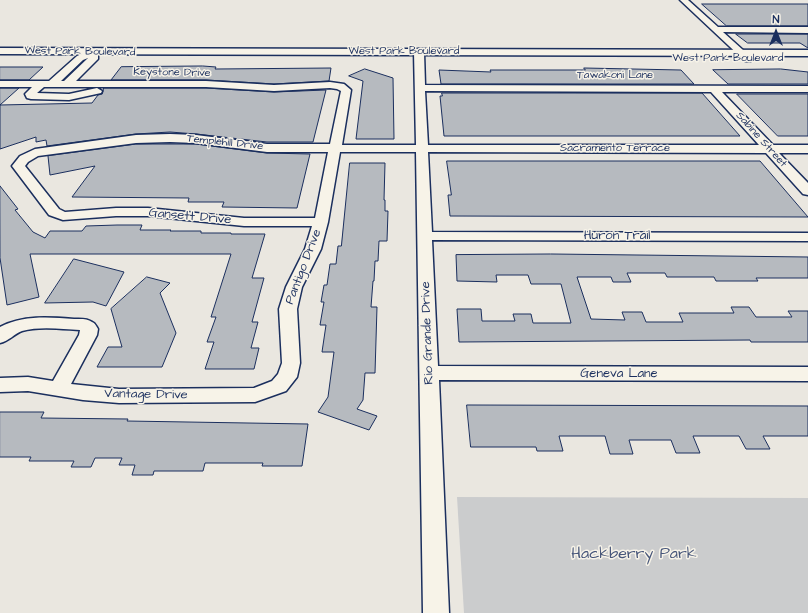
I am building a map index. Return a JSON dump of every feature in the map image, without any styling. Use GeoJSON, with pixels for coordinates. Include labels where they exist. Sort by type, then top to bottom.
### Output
{"type":"FeatureCollection","features":[{"type":"Feature","properties":{"kind":"main road","name":"West Park Boulevard"},"geometry":{"type":"LineString","coordinates":[[0,51],[93,55],[745,56],[808,59]]}},
{"type":"Feature","properties":{"kind":"main road","name":"West Park Boulevard"},"geometry":{"type":"LineString","coordinates":[[745,56],[808,53]]}},
{"type":"Feature","properties":{"kind":"main road","name":"West Park Boulevard"},"geometry":{"type":"LineString","coordinates":[[0,58],[80,58],[93,55]]}},
{"type":"Feature","properties":{"kind":"street"},"geometry":{"type":"LineString","coordinates":[[684,0],[745,56]]}},
{"type":"Feature","properties":{"kind":"street"},"geometry":{"type":"LineString","coordinates":[[716,30],[808,30]]}},
{"type":"Feature","properties":{"kind":"street"},"geometry":{"type":"LineString","coordinates":[[67,84],[93,55]]}},
{"type":"Feature","properties":{"kind":"street","name":"Rio Grande Drive"},"geometry":{"type":"LineString","coordinates":[[419,56],[426,236],[436,613]]}},
{"type":"Feature","properties":{"kind":"street"},"geometry":{"type":"LineString","coordinates":[[52,84],[80,58]]}},
{"type":"Feature","properties":{"kind":"street","name":"Keystone Drive"},"geometry":{"type":"LineString","coordinates":[[0,84],[206,84],[274,88],[330,85],[344,88]]}},
{"type":"Feature","properties":{"kind":"street"},"geometry":{"type":"LineString","coordinates":[[41,84],[30,94],[31,96],[62,97],[79,95],[103,89],[110,84]]}},
{"type":"Feature","properties":{"kind":"street","name":"Pantigo Drive"},"geometry":{"type":"LineString","coordinates":[[287,377],[291,363],[288,309],[294,287],[313,249],[321,222],[346,90],[344,88]]}},
{"type":"Feature","properties":{"kind":"street","name":"Tawakoni Lane"},"geometry":{"type":"LineString","coordinates":[[421,88],[808,89]]}},
{"type":"Feature","properties":{"kind":"street","name":"Sabine Street"},"geometry":{"type":"LineString","coordinates":[[714,89],[808,191]]}},
{"type":"Feature","properties":{"kind":"street","name":"Templehill Drive"},"geometry":{"type":"LineString","coordinates":[[58,214],[54,212],[19,169],[19,162],[28,156],[49,150],[136,140],[170,138],[196,139],[264,148],[422,149]]}},
{"type":"Feature","properties":{"kind":"street","name":"Sacramento Terrace"},"geometry":{"type":"LineString","coordinates":[[422,149],[808,149]]}},
{"type":"Feature","properties":{"kind":"street","name":"Gansett Drive"},"geometry":{"type":"LineString","coordinates":[[58,214],[72,216],[116,212],[148,212],[244,222],[321,222]]}},
{"type":"Feature","properties":{"kind":"street","name":"Huron Trail"},"geometry":{"type":"LineString","coordinates":[[426,236],[808,237]]}},
{"type":"Feature","properties":{"kind":"street"},"geometry":{"type":"LineString","coordinates":[[0,337],[8,330],[27,324],[85,326],[89,329],[88,335],[59,388]]}},
{"type":"Feature","properties":{"kind":"street","name":"Geneva Lane"},"geometry":{"type":"LineString","coordinates":[[430,373],[808,374]]}},
{"type":"Feature","properties":{"kind":"street","name":"Vantage Drive"},"geometry":{"type":"LineString","coordinates":[[0,385],[28,384],[83,393],[120,396],[255,395],[279,386],[287,377]]}},
{"type":"Feature","properties":{"kind":"green space","name":"Hackberry Park"},"geometry":{"type":"Polygon","coordinates":[[[457,497],[808,498],[808,613],[464,613],[457,497]]]}},
{"type":"Feature","properties":{"kind":"building"},"geometry":{"type":"Polygon","coordinates":[[[702,4],[808,4],[808,26],[727,26],[702,4]]]}},
{"type":"Feature","properties":{"kind":"building"},"geometry":{"type":"Polygon","coordinates":[[[736,34],[808,34],[808,48],[800,43],[748,43],[736,34]]]}},
{"type":"Feature","properties":{"kind":"building"},"geometry":{"type":"Polygon","coordinates":[[[0,67],[43,67],[29,80],[0,80],[0,67]]]}},
{"type":"Feature","properties":{"kind":"building"},"geometry":{"type":"Polygon","coordinates":[[[121,67],[216,67],[215,69],[331,68],[329,81],[274,84],[206,80],[111,80],[121,67]]]}},
{"type":"Feature","properties":{"kind":"building"},"geometry":{"type":"Polygon","coordinates":[[[584,68],[681,70],[694,84],[441,84],[439,70],[491,72],[490,70],[585,70],[584,68]]]}},
{"type":"Feature","properties":{"kind":"building"},"geometry":{"type":"Polygon","coordinates":[[[365,69],[393,78],[394,139],[356,139],[363,81],[349,76],[365,69]]]}},
{"type":"Feature","properties":{"kind":"building"},"geometry":{"type":"Polygon","coordinates":[[[781,69],[808,72],[808,84],[728,84],[713,70],[781,69]]]}},
{"type":"Feature","properties":{"kind":"building"},"geometry":{"type":"Polygon","coordinates":[[[0,88],[19,88],[0,105],[0,88]]]}},
{"type":"Feature","properties":{"kind":"building"},"geometry":{"type":"Polygon","coordinates":[[[104,88],[206,88],[274,92],[326,90],[313,142],[267,142],[170,132],[136,134],[47,146],[46,140],[36,142],[36,137],[0,149],[0,105],[92,103],[98,95],[102,94],[104,88]]]}},
{"type":"Feature","properties":{"kind":"building"},"geometry":{"type":"Polygon","coordinates":[[[442,93],[702,93],[740,136],[444,136],[440,96],[442,96],[442,93]]]}},
{"type":"Feature","properties":{"kind":"building"},"geometry":{"type":"Polygon","coordinates":[[[737,94],[808,94],[808,136],[778,136],[737,94]]]}},
{"type":"Feature","properties":{"kind":"building"},"geometry":{"type":"Polygon","coordinates":[[[136,144],[196,144],[267,153],[310,154],[297,208],[222,207],[224,202],[188,202],[189,198],[72,197],[95,166],[50,175],[48,156],[136,144]]]}},
{"type":"Feature","properties":{"kind":"building"},"geometry":{"type":"Polygon","coordinates":[[[447,161],[760,161],[808,217],[450,216],[448,195],[451,195],[447,161]]]}},
{"type":"Feature","properties":{"kind":"building"},"geometry":{"type":"Polygon","coordinates":[[[350,163],[385,163],[384,200],[385,211],[388,211],[387,241],[379,241],[378,261],[375,261],[371,307],[377,307],[375,373],[365,373],[363,400],[357,409],[377,416],[369,430],[318,412],[328,397],[334,352],[322,352],[326,325],[320,325],[324,302],[321,302],[324,285],[327,285],[330,264],[336,264],[338,246],[341,246],[350,163]]]}},
{"type":"Feature","properties":{"kind":"building"},"geometry":{"type":"Polygon","coordinates":[[[0,186],[18,209],[15,210],[33,232],[45,238],[50,231],[82,231],[86,226],[117,225],[142,225],[140,230],[265,234],[252,278],[264,278],[252,322],[258,322],[251,348],[259,348],[254,369],[205,369],[214,342],[207,342],[216,317],[211,317],[231,254],[30,254],[39,297],[7,305],[0,258],[0,186]]]}},
{"type":"Feature","properties":{"kind":"building"},"geometry":{"type":"Polygon","coordinates":[[[551,254],[808,257],[808,278],[756,278],[758,281],[716,281],[714,277],[667,277],[665,273],[627,273],[631,282],[613,282],[611,277],[577,277],[591,319],[625,320],[622,312],[642,312],[646,322],[683,322],[679,313],[734,313],[731,307],[749,307],[756,317],[792,317],[788,311],[808,311],[808,342],[751,342],[750,340],[459,342],[457,309],[481,309],[482,321],[515,321],[513,314],[531,314],[533,323],[571,323],[561,284],[531,284],[528,275],[496,275],[497,282],[457,281],[456,255],[551,254]]]}},
{"type":"Feature","properties":{"kind":"building"},"geometry":{"type":"Polygon","coordinates":[[[74,259],[124,272],[106,306],[93,302],[45,303],[74,259]]]}},
{"type":"Feature","properties":{"kind":"building"},"geometry":{"type":"Polygon","coordinates":[[[147,277],[170,283],[160,293],[176,333],[162,367],[97,367],[108,347],[122,347],[111,309],[147,277]]]}},
{"type":"Feature","properties":{"kind":"building"},"geometry":{"type":"Polygon","coordinates":[[[467,405],[808,406],[808,436],[763,436],[770,449],[746,449],[739,436],[693,436],[700,453],[676,453],[671,440],[629,440],[633,454],[610,454],[605,436],[559,436],[563,451],[537,451],[536,447],[471,447],[467,405]]]}},
{"type":"Feature","properties":{"kind":"building"},"geometry":{"type":"Polygon","coordinates":[[[0,412],[44,412],[41,418],[308,424],[302,466],[262,466],[263,463],[205,463],[203,471],[154,471],[153,475],[132,475],[135,465],[119,465],[122,458],[95,458],[91,467],[71,467],[74,461],[29,461],[31,457],[0,457],[0,412]]]}}]}
